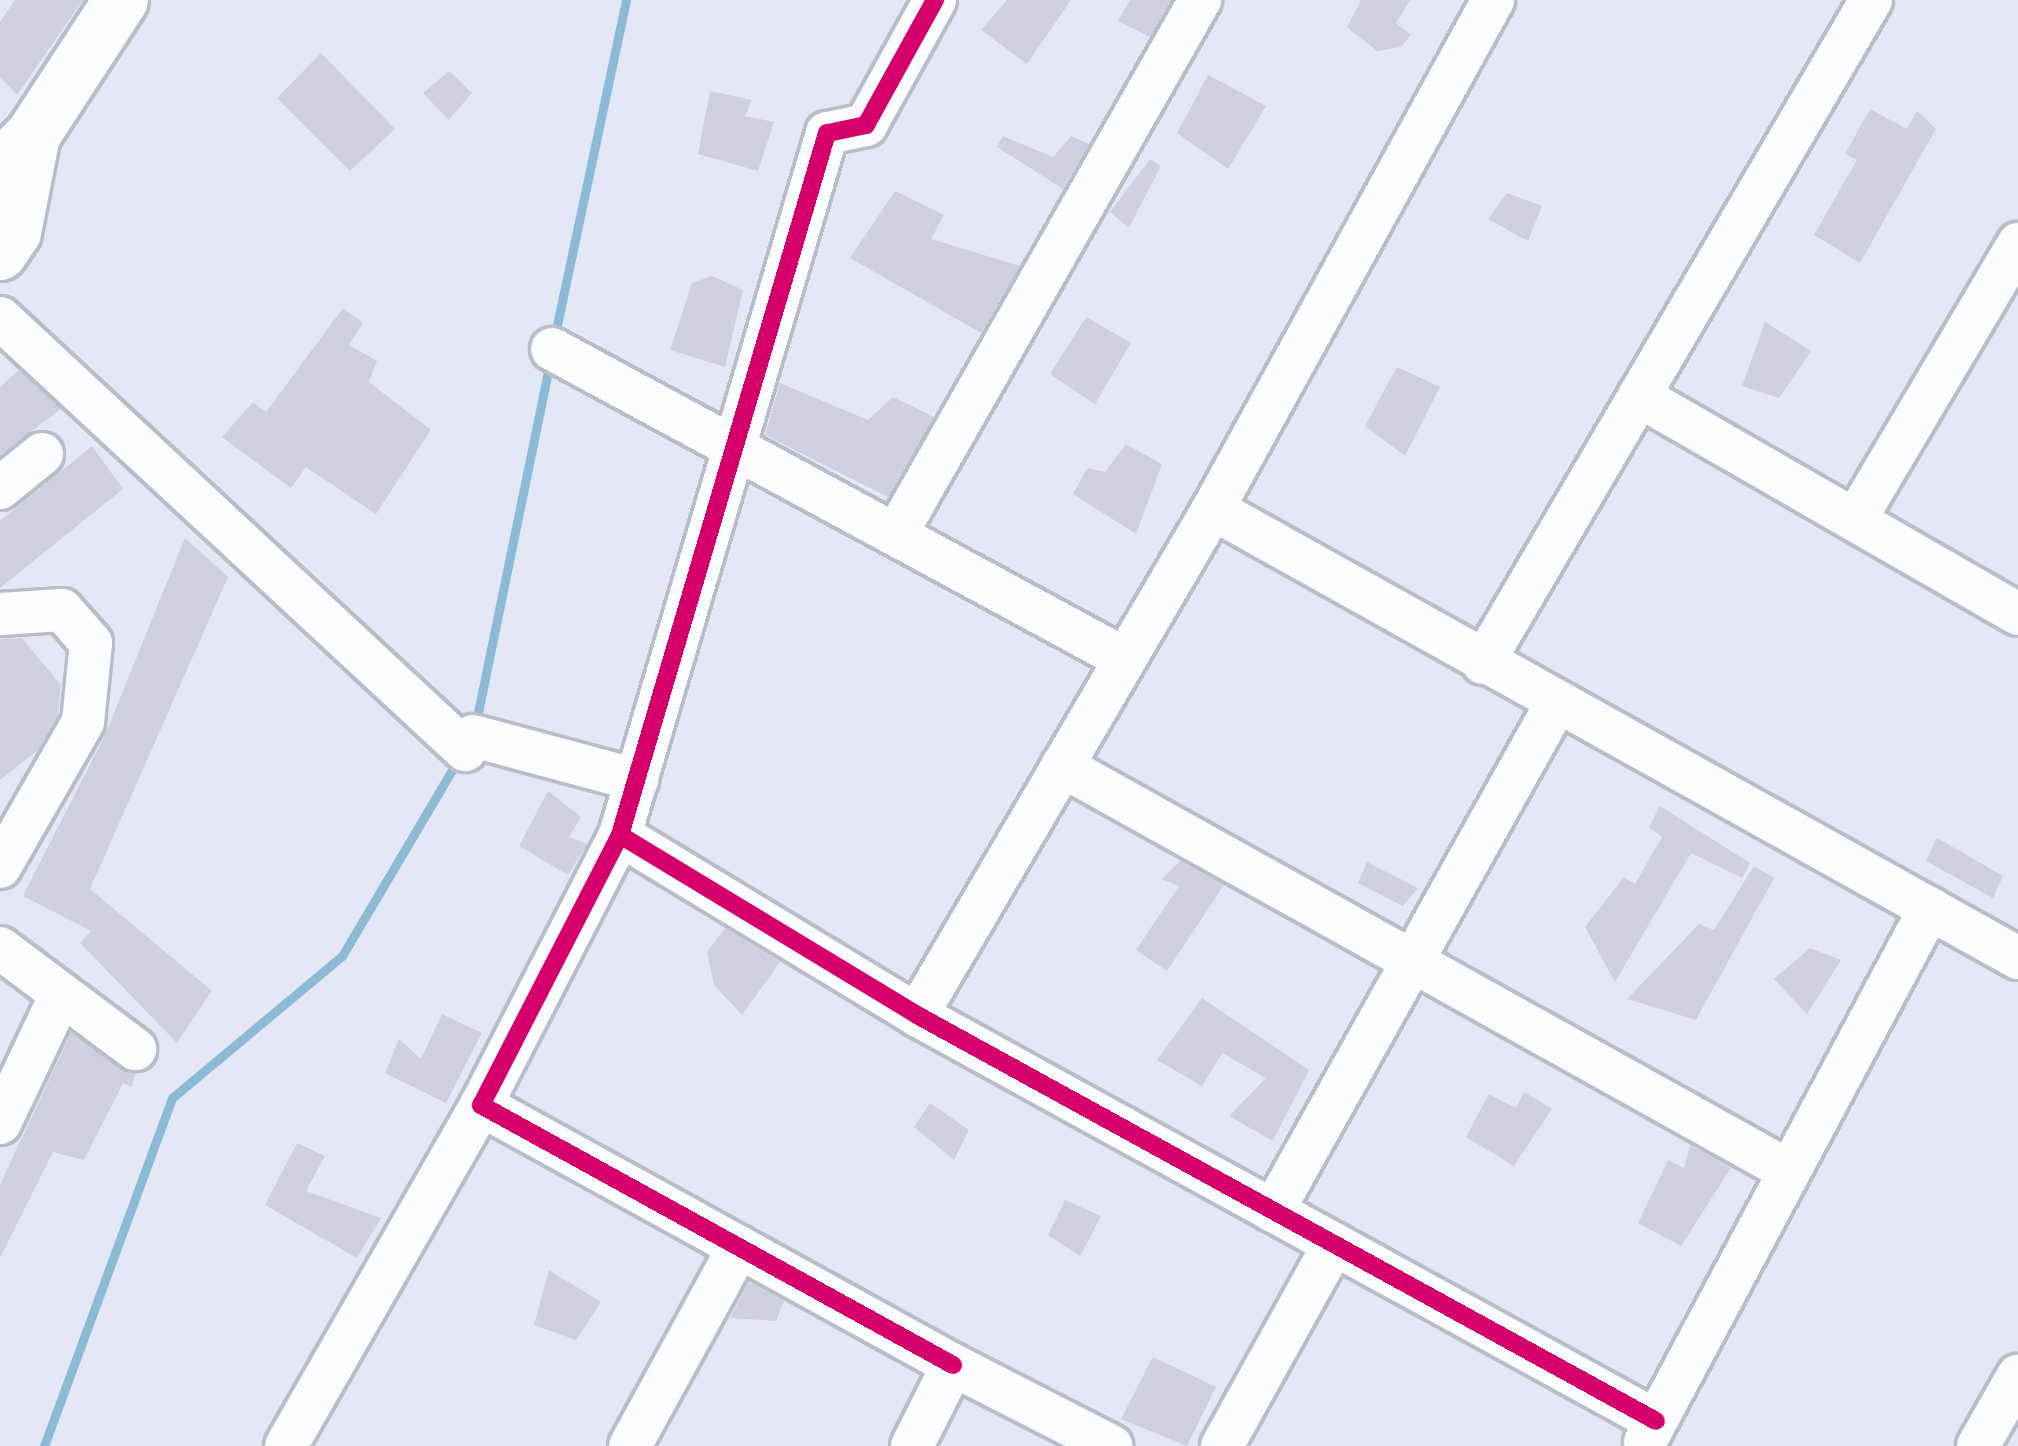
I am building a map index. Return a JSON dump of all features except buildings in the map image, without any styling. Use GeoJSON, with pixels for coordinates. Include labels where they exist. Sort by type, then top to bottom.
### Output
{"type":"FeatureCollection","features":[{"type":"Feature","properties":{"kind":"main road"},"geometry":{"type":"LineString","coordinates":[[0,253],[14,232],[16,152],[121,0]]}},
{"type":"Feature","properties":{"kind":"street"},"geometry":{"type":"LineString","coordinates":[[286,1446],[481,1105],[620,835],[827,133],[866,125],[934,0]]}},
{"type":"Feature","properties":{"kind":"street"},"geometry":{"type":"LineString","coordinates":[[899,529],[1200,0]]}},
{"type":"Feature","properties":{"kind":"street"},"geometry":{"type":"LineString","coordinates":[[916,1015],[1213,509],[1493,0]]}},
{"type":"Feature","properties":{"kind":"street"},"geometry":{"type":"LineString","coordinates":[[1483,664],[1871,0]]}},
{"type":"Feature","properties":{"kind":"street"},"geometry":{"type":"LineString","coordinates":[[1855,520],[2018,244]]}},
{"type":"Feature","properties":{"kind":"street"},"geometry":{"type":"LineString","coordinates":[[0,318],[469,743],[637,780]]}},
{"type":"Feature","properties":{"kind":"street"},"geometry":{"type":"LineString","coordinates":[[552,349],[899,529],[1125,659]]}},
{"type":"Feature","properties":{"kind":"street"},"geometry":{"type":"LineString","coordinates":[[1640,396],[2018,614]]}},
{"type":"Feature","properties":{"kind":"street"},"geometry":{"type":"LineString","coordinates":[[0,488],[42,454]]}},
{"type":"Feature","properties":{"kind":"street"},"geometry":{"type":"LineString","coordinates":[[1213,509],[1483,664],[2018,958]]}},
{"type":"Feature","properties":{"kind":"street"},"geometry":{"type":"LineString","coordinates":[[0,614],[62,610],[91,644],[80,729],[0,867]]}},
{"type":"Feature","properties":{"kind":"street"},"geometry":{"type":"LineString","coordinates":[[1273,1211],[1556,704]]}},
{"type":"Feature","properties":{"kind":"street"},"geometry":{"type":"LineString","coordinates":[[1063,766],[1790,1171]]}},
{"type":"Feature","properties":{"kind":"street"},"geometry":{"type":"LineString","coordinates":[[620,835],[916,1015],[1334,1244],[1649,1434],[1930,908]]}},
{"type":"Feature","properties":{"kind":"street"},"geometry":{"type":"LineString","coordinates":[[0,948],[59,999],[135,1049]]}},
{"type":"Feature","properties":{"kind":"street"},"geometry":{"type":"LineString","coordinates":[[0,1123],[59,999]]}},
{"type":"Feature","properties":{"kind":"street"},"geometry":{"type":"LineString","coordinates":[[481,1105],[953,1365],[1111,1446]]}},
{"type":"Feature","properties":{"kind":"street"},"geometry":{"type":"LineString","coordinates":[[1222,1446],[1334,1244]]}},
{"type":"Feature","properties":{"kind":"street"},"geometry":{"type":"LineString","coordinates":[[630,1446],[740,1247]]}},
{"type":"Feature","properties":{"kind":"street"},"geometry":{"type":"LineString","coordinates":[[912,1446],[953,1365]]}},
{"type":"Feature","properties":{"kind":"street"},"geometry":{"type":"LineString","coordinates":[[1978,1446],[2018,1376]]}},
{"type":"Feature","properties":{"kind":"waterway"},"geometry":{"type":"LineString","coordinates":[[554,339],[626,0]]}},
{"type":"Feature","properties":{"kind":"waterway"},"geometry":{"type":"LineString","coordinates":[[475,727],[550,362]]}},
{"type":"Feature","properties":{"kind":"waterway"},"geometry":{"type":"LineString","coordinates":[[44,1446],[172,1098],[342,956],[459,758]]}},
{"type":"Feature","properties":{"kind":"cycle path"},"geometry":{"type":"LineString","coordinates":[[935,0],[866,125],[827,133],[620,835],[481,1105],[953,1365]]}},
{"type":"Feature","properties":{"kind":"cycle path"},"geometry":{"type":"LineString","coordinates":[[620,835],[917,1015],[1656,1421]]}}]}
